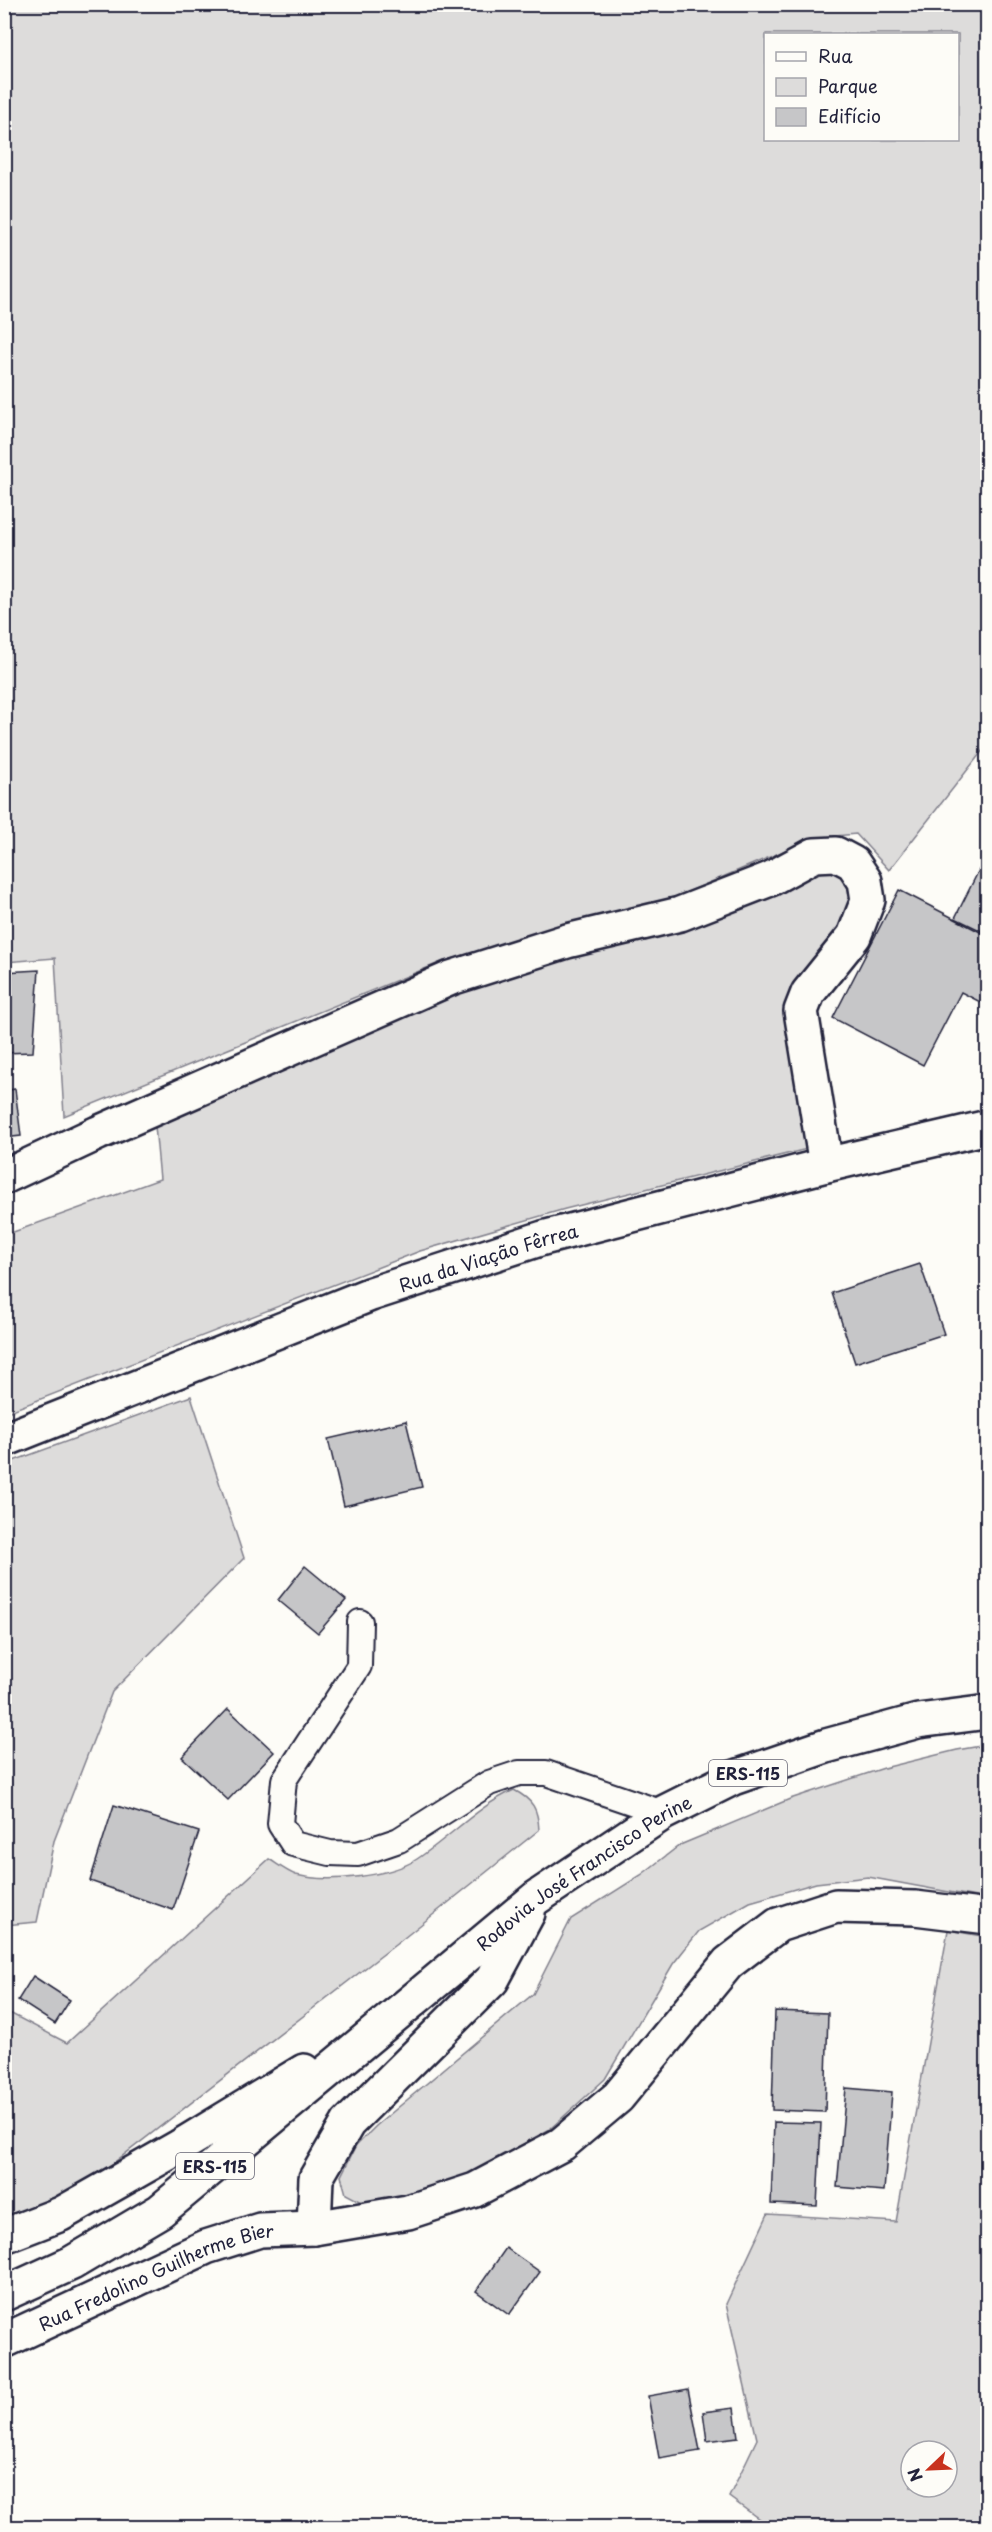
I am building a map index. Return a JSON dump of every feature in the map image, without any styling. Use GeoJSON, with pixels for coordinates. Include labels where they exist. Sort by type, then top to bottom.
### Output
{"type":"FeatureCollection","features":[{"type":"Feature","properties":{"kind":"main road"},"geometry":{"type":"LineString","coordinates":[[4,1177],[98,1133],[452,978],[567,941],[680,914],[770,879],[814,855],[836,854],[853,863],[866,881],[868,900],[854,936],[808,993],[801,1011],[826,1165]]}},
{"type":"Feature","properties":{"kind":"main road","name":"Rua da Viação Fêrrea"},"geometry":{"type":"LineString","coordinates":[[4,1440],[381,1291],[543,1238],[826,1165],[987,1127]]}},
{"type":"Feature","properties":{"kind":"main road","name":"Rodovia José Francisco Perine"},"geometry":{"type":"LineString","coordinates":[[4,2294],[72,2263],[160,2211],[536,1898],[663,1813],[733,1778],[826,1746],[918,1721],[987,1712]]}},
{"type":"Feature","properties":{"kind":"main road"},"geometry":{"type":"LineString","coordinates":[[314,2228],[316,2178],[348,2123],[492,1980],[536,1898]]}},
{"type":"Feature","properties":{"kind":"main road","name":"Rua Fredolino Guilherme Bier"},"geometry":{"type":"LineString","coordinates":[[4,2341],[206,2247],[260,2230],[314,2228],[408,2212],[475,2190],[562,2144],[618,2097],[728,1963],[778,1925],[836,1906],[915,1908],[987,1917]]}},
{"type":"Feature","properties":{"kind":"main road","name":"Rodovia José Francisco Perine"},"geometry":{"type":"LineString","coordinates":[[4,2236],[61,2214],[81,2203],[179,2147],[405,2009]]}},
{"type":"Feature","properties":{"kind":"lane"},"geometry":{"type":"LineString","coordinates":[[360,1622],[360,1666],[284,1780],[280,1824],[293,1844],[330,1853],[358,1854],[399,1840],[489,1783],[519,1773],[546,1773],[663,1813]]}},
{"type":"Feature","properties":{"kind":"green space"},"geometry":{"type":"Polygon","coordinates":[[[4,5],[987,5],[987,745],[889,870],[856,834],[814,838],[669,900],[444,961],[64,1116],[55,958],[5,962],[4,5]]]}},
{"type":"Feature","properties":{"kind":"green space"},"geometry":{"type":"Polygon","coordinates":[[[829,870],[843,876],[852,899],[844,934],[803,976],[811,1148],[565,1209],[420,1251],[5,1413],[5,1235],[160,1179],[155,1126],[458,994],[811,872],[829,870]]]}},
{"type":"Feature","properties":{"kind":"green space"},"geometry":{"type":"Polygon","coordinates":[[[191,1396],[244,1558],[112,1692],[54,1841],[37,1922],[5,1925],[5,1464],[191,1396]]]}},
{"type":"Feature","properties":{"kind":"green space"},"geometry":{"type":"Polygon","coordinates":[[[987,1745],[987,1899],[868,1877],[816,1883],[750,1902],[699,1931],[673,1964],[605,2079],[550,2129],[463,2178],[409,2199],[365,2204],[346,2194],[341,2176],[356,2146],[376,2126],[533,1994],[571,1919],[641,1875],[680,1845],[790,1799],[884,1768],[987,1745]]]}},
{"type":"Feature","properties":{"kind":"green space"},"geometry":{"type":"Polygon","coordinates":[[[514,1790],[533,1806],[539,1830],[399,1942],[68,2198],[5,2226],[4,2010],[67,2043],[269,1859],[293,1874],[309,1877],[358,1877],[391,1870],[417,1859],[488,1804],[514,1790]]]}},
{"type":"Feature","properties":{"kind":"green space"},"geometry":{"type":"Polygon","coordinates":[[[948,1930],[987,1937],[987,2527],[770,2527],[729,2497],[757,2439],[726,2304],[768,2214],[896,2222],[948,1930]]]}},
{"type":"Feature","properties":{"kind":"building"},"geometry":{"type":"Polygon","coordinates":[[[988,852],[988,934],[955,918],[988,852]]]}},
{"type":"Feature","properties":{"kind":"building"},"geometry":{"type":"Polygon","coordinates":[[[899,890],[988,936],[988,996],[984,1004],[961,992],[923,1065],[833,1018],[899,890]]]}},
{"type":"Feature","properties":{"kind":"building"},"geometry":{"type":"Polygon","coordinates":[[[39,970],[33,1052],[4,1053],[4,972],[39,970]]]}},
{"type":"Feature","properties":{"kind":"building"},"geometry":{"type":"Polygon","coordinates":[[[15,1089],[21,1136],[4,1138],[4,1091],[15,1089]]]}},
{"type":"Feature","properties":{"kind":"building"},"geometry":{"type":"Polygon","coordinates":[[[920,1264],[944,1334],[855,1363],[832,1293],[920,1264]]]}},
{"type":"Feature","properties":{"kind":"building"},"geometry":{"type":"Polygon","coordinates":[[[406,1421],[422,1487],[344,1506],[328,1439],[406,1421]]]}},
{"type":"Feature","properties":{"kind":"building"},"geometry":{"type":"Polygon","coordinates":[[[305,1566],[346,1600],[318,1633],[278,1600],[305,1566]]]}},
{"type":"Feature","properties":{"kind":"building"},"geometry":{"type":"Polygon","coordinates":[[[228,1709],[274,1752],[228,1800],[182,1757],[228,1709]]]}},
{"type":"Feature","properties":{"kind":"building"},"geometry":{"type":"Polygon","coordinates":[[[114,1805],[199,1832],[173,1910],[90,1881],[114,1805]]]}},
{"type":"Feature","properties":{"kind":"building"},"geometry":{"type":"Polygon","coordinates":[[[33,1976],[70,2000],[55,2024],[18,2000],[33,1976]]]}},
{"type":"Feature","properties":{"kind":"building"},"geometry":{"type":"Polygon","coordinates":[[[775,2011],[828,2013],[825,2112],[772,2110],[775,2011]]]}},
{"type":"Feature","properties":{"kind":"building"},"geometry":{"type":"Polygon","coordinates":[[[846,2088],[892,2092],[884,2191],[837,2187],[846,2088]]]}},
{"type":"Feature","properties":{"kind":"building"},"geometry":{"type":"Polygon","coordinates":[[[774,2122],[821,2123],[817,2206],[771,2204],[774,2122]]]}},
{"type":"Feature","properties":{"kind":"building"},"geometry":{"type":"Polygon","coordinates":[[[506,2248],[540,2272],[509,2315],[476,2291],[506,2248]]]}},
{"type":"Feature","properties":{"kind":"building"},"geometry":{"type":"Polygon","coordinates":[[[688,2389],[700,2451],[659,2458],[648,2396],[688,2389]]]}},
{"type":"Feature","properties":{"kind":"building"},"geometry":{"type":"Polygon","coordinates":[[[734,2408],[738,2437],[707,2441],[703,2412],[734,2408]]]}}]}
